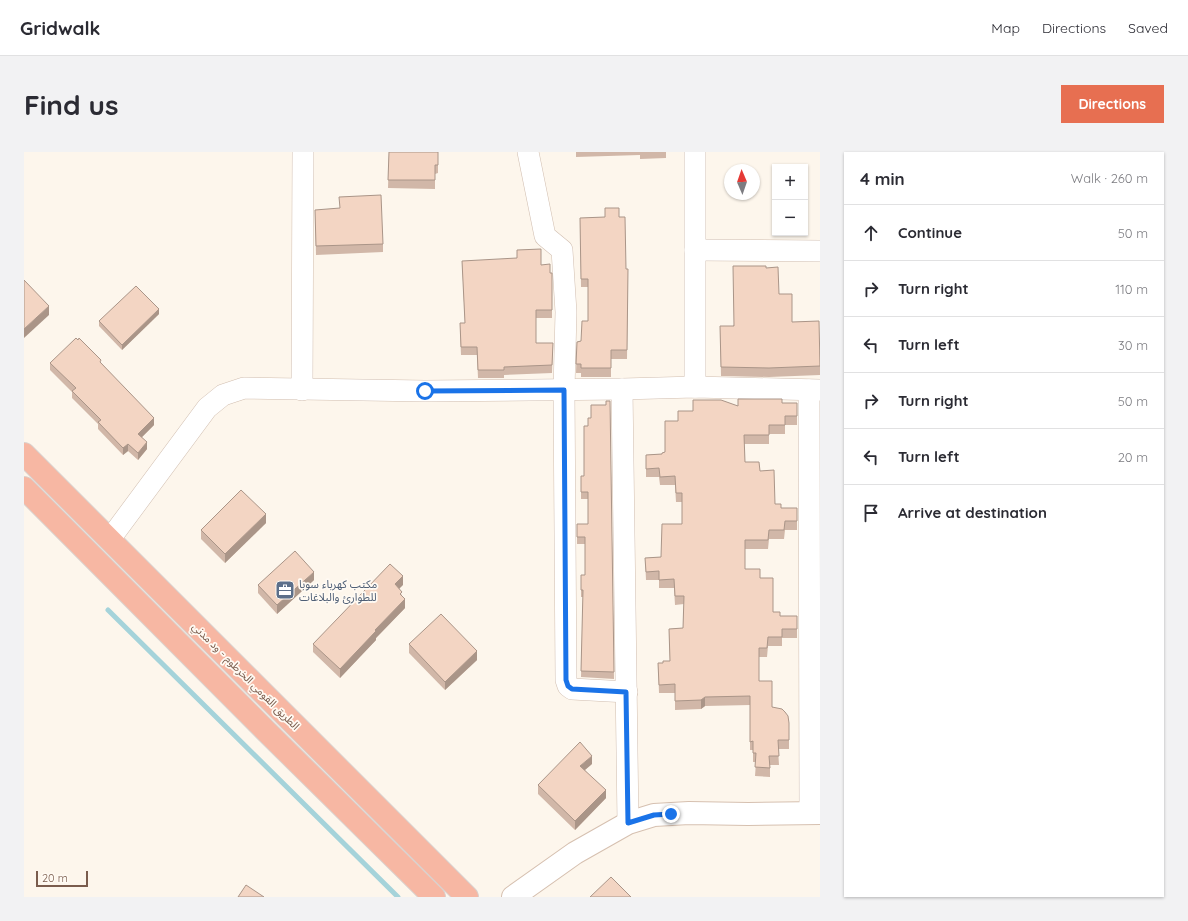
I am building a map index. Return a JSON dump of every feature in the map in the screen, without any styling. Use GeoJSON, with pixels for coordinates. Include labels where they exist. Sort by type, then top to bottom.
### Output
{"type":"FeatureCollection","features":[{"type":"Feature","properties":{"kind":"highway","name":"الطريق القومي الخرطوم - ود مدني"},"geometry":{"type":"LineString","coordinates":[[24,454],[467,897]]}},
{"type":"Feature","properties":{"kind":"highway"},"geometry":{"type":"LineString","coordinates":[[24,488],[434,897]]}},
{"type":"Feature","properties":{"kind":"street"},"geometry":{"type":"LineString","coordinates":[[302,390],[303,152]]}},
{"type":"Feature","properties":{"kind":"street"},"geometry":{"type":"LineString","coordinates":[[528,152],[545,236],[562,250],[566,312],[564,390],[566,680],[568,686],[572,689],[626,692]]}},
{"type":"Feature","properties":{"kind":"street"},"geometry":{"type":"LineString","coordinates":[[694,152],[695,387]]}},
{"type":"Feature","properties":{"kind":"street"},"geometry":{"type":"LineString","coordinates":[[695,250],[820,251]]}},
{"type":"Feature","properties":{"kind":"street"},"geometry":{"type":"LineString","coordinates":[[110,539],[207,408],[223,395],[244,388],[302,390],[564,390],[695,387],[815,390],[815,813],[654,815],[628,823],[575,853],[513,897]]}},
{"type":"Feature","properties":{"kind":"street"},"geometry":{"type":"LineString","coordinates":[[622,389],[628,823]]}},
{"type":"Feature","properties":{"kind":"building"},"geometry":{"type":"Polygon","coordinates":[[[389,152],[438,152],[438,165],[435,165],[435,180],[388,180],[389,152]]]}},
{"type":"Feature","properties":{"kind":"building"},"geometry":{"type":"Polygon","coordinates":[[[381,195],[383,244],[316,246],[315,210],[340,208],[339,197],[381,195]]]}},
{"type":"Feature","properties":{"kind":"building"},"geometry":{"type":"Polygon","coordinates":[[[605,208],[619,208],[619,217],[625,217],[626,269],[628,269],[627,350],[611,350],[611,368],[581,368],[581,364],[576,364],[577,342],[581,341],[582,321],[588,321],[588,279],[581,279],[580,218],[605,217],[605,208]]]}},
{"type":"Feature","properties":{"kind":"building"},"geometry":{"type":"Polygon","coordinates":[[[541,249],[541,265],[550,264],[550,273],[552,273],[552,310],[536,310],[536,343],[553,343],[552,365],[504,367],[504,370],[478,370],[477,347],[461,347],[460,323],[465,323],[462,261],[517,258],[517,250],[541,249]]]}},
{"type":"Feature","properties":{"kind":"building"},"geometry":{"type":"Polygon","coordinates":[[[733,266],[766,266],[766,268],[778,267],[779,294],[792,294],[792,322],[819,321],[820,366],[769,368],[721,367],[720,326],[734,326],[733,266]]]}},
{"type":"Feature","properties":{"kind":"building"},"geometry":{"type":"Polygon","coordinates":[[[24,280],[49,306],[24,329],[24,280]]]}},
{"type":"Feature","properties":{"kind":"building"},"geometry":{"type":"Polygon","coordinates":[[[136,286],[159,309],[122,345],[99,321],[136,286]]]}},
{"type":"Feature","properties":{"kind":"building"},"geometry":{"type":"Polygon","coordinates":[[[76,338],[78,340],[79,338],[101,360],[100,362],[154,418],[138,434],[147,442],[138,453],[128,444],[123,448],[98,422],[101,420],[72,391],[76,388],[50,363],[76,338]]]}},
{"type":"Feature","properties":{"kind":"building"},"geometry":{"type":"Polygon","coordinates":[[[738,399],[782,399],[782,403],[797,403],[797,416],[785,416],[785,425],[769,425],[769,435],[744,435],[745,462],[759,462],[760,471],[774,470],[775,504],[781,504],[781,508],[797,508],[797,521],[785,521],[784,530],[769,530],[768,540],[745,540],[745,569],[760,569],[760,578],[773,578],[773,612],[780,612],[780,616],[797,616],[797,629],[782,629],[782,637],[768,637],[767,648],[759,648],[759,681],[772,681],[772,707],[782,709],[788,716],[789,723],[789,740],[778,740],[779,756],[769,756],[770,768],[755,767],[756,753],[753,753],[753,741],[750,742],[750,696],[705,697],[701,700],[675,701],[675,684],[659,685],[658,663],[670,661],[669,629],[683,628],[684,596],[675,596],[674,579],[659,580],[659,571],[646,572],[645,558],[661,557],[662,524],[682,524],[682,493],[676,493],[675,476],[660,477],[659,468],[646,469],[646,455],[662,454],[665,452],[665,421],[678,421],[678,411],[693,411],[693,400],[721,400],[738,406],[738,399]]]}},
{"type":"Feature","properties":{"kind":"building"},"geometry":{"type":"Polygon","coordinates":[[[606,401],[610,401],[614,672],[581,671],[583,590],[581,590],[581,575],[585,575],[585,537],[577,537],[577,524],[588,524],[588,492],[581,492],[581,476],[584,476],[584,426],[588,426],[588,418],[591,418],[591,405],[606,405],[606,401]]]}},
{"type":"Feature","properties":{"kind":"building"},"geometry":{"type":"Polygon","coordinates":[[[241,490],[266,514],[225,554],[201,530],[241,490]]]}},
{"type":"Feature","properties":{"kind":"building"},"geometry":{"type":"Polygon","coordinates":[[[295,551],[314,572],[277,605],[258,585],[295,551]]]}},
{"type":"Feature","properties":{"kind":"building"},"geometry":{"type":"Polygon","coordinates":[[[390,564],[403,576],[395,584],[402,592],[400,594],[405,599],[340,669],[313,644],[390,564]]]}},
{"type":"Feature","properties":{"kind":"building"},"geometry":{"type":"Polygon","coordinates":[[[441,614],[477,651],[445,682],[409,644],[441,614]]]}},
{"type":"Feature","properties":{"kind":"building"},"geometry":{"type":"Polygon","coordinates":[[[580,742],[592,756],[580,766],[606,790],[575,821],[538,785],[580,742]]]}},
{"type":"Feature","properties":{"kind":"building"},"geometry":{"type":"Polygon","coordinates":[[[611,877],[631,897],[590,897],[611,877]]]}},
{"type":"Feature","properties":{"kind":"building"},"geometry":{"type":"Polygon","coordinates":[[[246,885],[264,897],[238,897],[246,885]]]}},
{"type":"Feature","properties":{"kind":"waterway"},"geometry":{"type":"LineString","coordinates":[[108,610],[398,897]]}},
{"type":"Feature","properties":{"kind":"place","name":"مكتب كهرباء سوبا للطوارئ والبلاغات"},"geometry":{"type":"Point","coordinates":[285,590]}},
{"type":"Feature","properties":{"kind":"route"},"geometry":{"type":"LineString","coordinates":[[425,391],[564,390],[566,680],[568,686],[572,689],[626,692],[628,823],[654,815],[671,814]]}}]}
